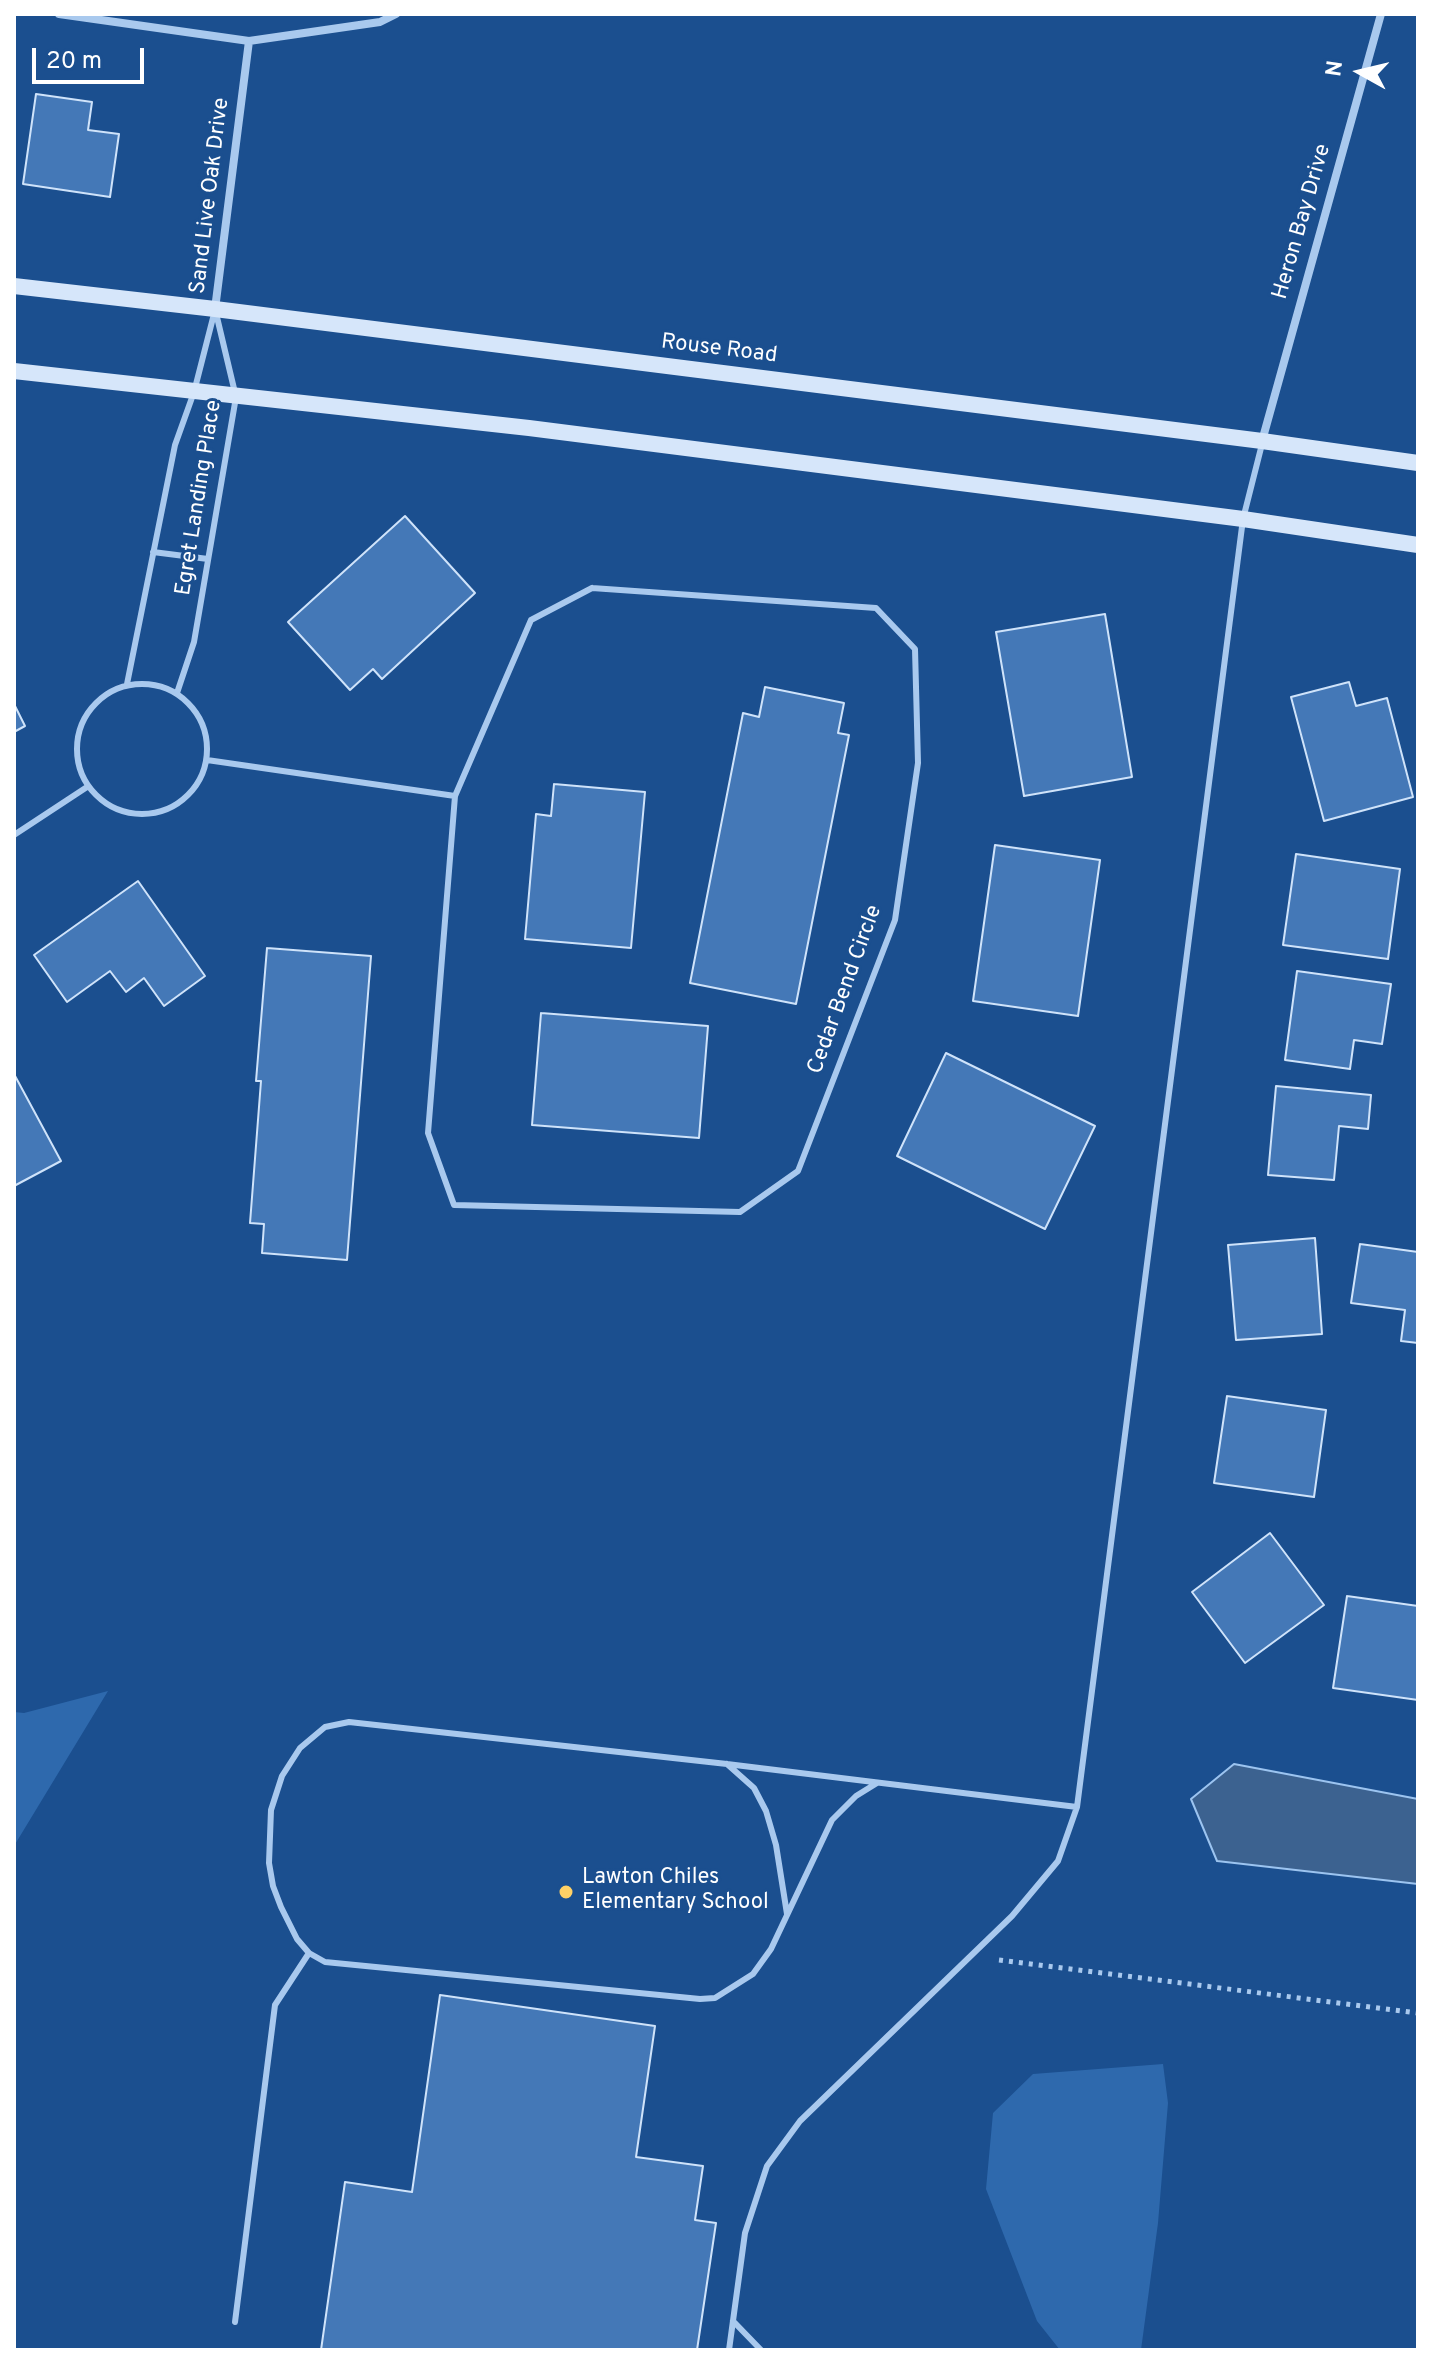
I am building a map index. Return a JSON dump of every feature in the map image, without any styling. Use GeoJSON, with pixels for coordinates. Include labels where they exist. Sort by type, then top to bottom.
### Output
{"type":"FeatureCollection","features":[{"type":"Feature","properties":{"kind":"street"},"geometry":{"type":"LineString","coordinates":[[59,14],[249,41],[380,22],[396,14]]}},
{"type":"Feature","properties":{"kind":"street","name":"Heron Bay Drive"},"geometry":{"type":"LineString","coordinates":[[1262,441],[1381,14]]}},
{"type":"Feature","properties":{"kind":"street","name":"Sand Live Oak Drive"},"geometry":{"type":"LineString","coordinates":[[215,309],[249,41]]}},
{"type":"Feature","properties":{"kind":"street","name":"Rouse Road"},"geometry":{"type":"LineString","coordinates":[[14,286],[1418,463]]}},
{"type":"Feature","properties":{"kind":"street"},"geometry":{"type":"LineString","coordinates":[[14,371],[529,428],[1243,519],[1418,545]]}},
{"type":"Feature","properties":{"kind":"lane","name":"Egret Landing Place"},"geometry":{"type":"LineString","coordinates":[[127,684],[175,445],[194,392],[215,309]]}},
{"type":"Feature","properties":{"kind":"lane","name":"Egret Landing Place"},"geometry":{"type":"LineString","coordinates":[[177,693],[194,642],[236,397],[215,309]]}},
{"type":"Feature","properties":{"kind":"lane"},"geometry":{"type":"LineString","coordinates":[[729,2350],[745,2233],[767,2166],[800,2121],[1012,1916],[1058,1861],[1077,1807],[1243,519],[1262,441]]}},
{"type":"Feature","properties":{"kind":"lane"},"geometry":{"type":"LineString","coordinates":[[153,552],[208,559]]}},
{"type":"Feature","properties":{"kind":"lane","name":"Cedar Bend Circle"},"geometry":{"type":"LineString","coordinates":[[592,588],[876,608],[915,649],[918,763],[895,920],[798,1171],[740,1212],[454,1205],[428,1133],[455,796],[531,620],[592,588]]}},
{"type":"Feature","properties":{"kind":"lane"},"geometry":{"type":"LineString","coordinates":[[127,684],[153,684],[177,693],[196,711],[206,735],[207,760],[197,785],[179,803],[156,814],[130,814],[106,805],[87,787],[77,763],[77,737],[86,713],[104,695],[127,684]]}},
{"type":"Feature","properties":{"kind":"lane"},"geometry":{"type":"LineString","coordinates":[[207,760],[455,796]]}},
{"type":"Feature","properties":{"kind":"lane"},"geometry":{"type":"LineString","coordinates":[[14,835],[87,787]]}},
{"type":"Feature","properties":{"kind":"lane"},"geometry":{"type":"LineString","coordinates":[[877,1783],[856,1796],[832,1820],[771,1949],[753,1974],[715,1998],[685,1998],[325,1962],[309,1953],[297,1939],[273,1886],[269,1863],[271,1810],[282,1776],[300,1748],[325,1727],[349,1722],[727,1764],[1077,1807]]}},
{"type":"Feature","properties":{"kind":"lane"},"geometry":{"type":"LineString","coordinates":[[727,1764],[754,1788],[766,1811],[776,1845],[787,1914]]}},
{"type":"Feature","properties":{"kind":"lane"},"geometry":{"type":"LineString","coordinates":[[235,2322],[275,2005],[309,1953]]}},
{"type":"Feature","properties":{"kind":"lane"},"geometry":{"type":"LineString","coordinates":[[733,2321],[761,2350]]}},
{"type":"Feature","properties":{"kind":"path"},"geometry":{"type":"LineString","coordinates":[[970,1956],[1418,2013]]}},
{"type":"Feature","properties":{"kind":"shaded area"},"geometry":{"type":"Polygon","coordinates":[[[108,1691],[14,1846],[14,1712],[24,1713],[108,1691]]]}},
{"type":"Feature","properties":{"kind":"shaded area"},"geometry":{"type":"Polygon","coordinates":[[[1234,1764],[1418,1799],[1418,1884],[1217,1861],[1191,1799],[1234,1764]]]}},
{"type":"Feature","properties":{"kind":"shaded area"},"geometry":{"type":"Polygon","coordinates":[[[1163,2064],[1168,2103],[1158,2223],[1141,2350],[1060,2350],[1037,2321],[986,2189],[993,2113],[1033,2074],[1163,2064]]]}},
{"type":"Feature","properties":{"kind":"building"},"geometry":{"type":"Polygon","coordinates":[[[36,94],[92,102],[88,130],[119,134],[110,197],[23,184],[36,94]]]}},
{"type":"Feature","properties":{"kind":"building"},"geometry":{"type":"Polygon","coordinates":[[[405,516],[475,593],[382,679],[373,669],[350,690],[288,622],[405,516]]]}},
{"type":"Feature","properties":{"kind":"building"},"geometry":{"type":"Polygon","coordinates":[[[1105,614],[1132,777],[1024,796],[996,632],[1105,614]]]}},
{"type":"Feature","properties":{"kind":"building"},"geometry":{"type":"Polygon","coordinates":[[[1349,682],[1356,706],[1387,698],[1413,797],[1324,821],[1291,697],[1349,682]]]}},
{"type":"Feature","properties":{"kind":"building"},"geometry":{"type":"Polygon","coordinates":[[[765,687],[844,703],[838,733],[849,735],[796,1004],[690,983],[743,713],[759,717],[765,687]]]}},
{"type":"Feature","properties":{"kind":"building"},"geometry":{"type":"Polygon","coordinates":[[[14,704],[25,726],[14,732],[14,704]]]}},
{"type":"Feature","properties":{"kind":"building"},"geometry":{"type":"Polygon","coordinates":[[[554,784],[645,792],[631,948],[525,939],[536,814],[551,816],[554,784]]]}},
{"type":"Feature","properties":{"kind":"building"},"geometry":{"type":"Polygon","coordinates":[[[995,845],[1100,860],[1078,1016],[973,1001],[995,845]]]}},
{"type":"Feature","properties":{"kind":"building"},"geometry":{"type":"Polygon","coordinates":[[[1296,854],[1400,869],[1388,959],[1283,945],[1296,854]]]}},
{"type":"Feature","properties":{"kind":"building"},"geometry":{"type":"Polygon","coordinates":[[[138,881],[205,976],[164,1006],[144,978],[126,992],[110,971],[67,1002],[34,955],[138,881]]]}},
{"type":"Feature","properties":{"kind":"building"},"geometry":{"type":"Polygon","coordinates":[[[267,948],[371,956],[347,1260],[262,1253],[264,1224],[250,1223],[261,1081],[256,1081],[267,948]]]}},
{"type":"Feature","properties":{"kind":"building"},"geometry":{"type":"Polygon","coordinates":[[[1297,971],[1391,984],[1382,1044],[1354,1040],[1350,1069],[1285,1060],[1297,971]]]}},
{"type":"Feature","properties":{"kind":"building"},"geometry":{"type":"Polygon","coordinates":[[[541,1013],[708,1026],[699,1138],[532,1125],[541,1013]]]}},
{"type":"Feature","properties":{"kind":"building"},"geometry":{"type":"Polygon","coordinates":[[[946,1053],[1095,1126],[1045,1229],[897,1156],[946,1053]]]}},
{"type":"Feature","properties":{"kind":"building"},"geometry":{"type":"Polygon","coordinates":[[[14,1074],[61,1161],[14,1186],[14,1074]]]}},
{"type":"Feature","properties":{"kind":"building"},"geometry":{"type":"Polygon","coordinates":[[[1276,1086],[1371,1095],[1368,1129],[1339,1126],[1334,1180],[1268,1175],[1276,1086]]]}},
{"type":"Feature","properties":{"kind":"building"},"geometry":{"type":"Polygon","coordinates":[[[1315,1238],[1322,1334],[1236,1340],[1228,1245],[1315,1238]]]}},
{"type":"Feature","properties":{"kind":"building"},"geometry":{"type":"Polygon","coordinates":[[[1360,1244],[1418,1252],[1418,1343],[1401,1341],[1405,1310],[1351,1303],[1360,1244]]]}},
{"type":"Feature","properties":{"kind":"building"},"geometry":{"type":"Polygon","coordinates":[[[1227,1396],[1326,1410],[1314,1497],[1214,1483],[1227,1396]]]}},
{"type":"Feature","properties":{"kind":"building"},"geometry":{"type":"Polygon","coordinates":[[[1270,1533],[1324,1605],[1245,1663],[1192,1592],[1270,1533]]]}},
{"type":"Feature","properties":{"kind":"building"},"geometry":{"type":"Polygon","coordinates":[[[1347,1596],[1418,1606],[1418,1700],[1333,1688],[1347,1596]]]}},
{"type":"Feature","properties":{"kind":"building"},"geometry":{"type":"Polygon","coordinates":[[[440,1995],[655,2026],[636,2157],[703,2166],[695,2220],[716,2223],[697,2350],[321,2350],[345,2182],[412,2192],[440,1995]]]}},
{"type":"Feature","properties":{"kind":"place","name":"Lawton Chiles Elementary School"},"geometry":{"type":"Point","coordinates":[566,1892]}}]}
